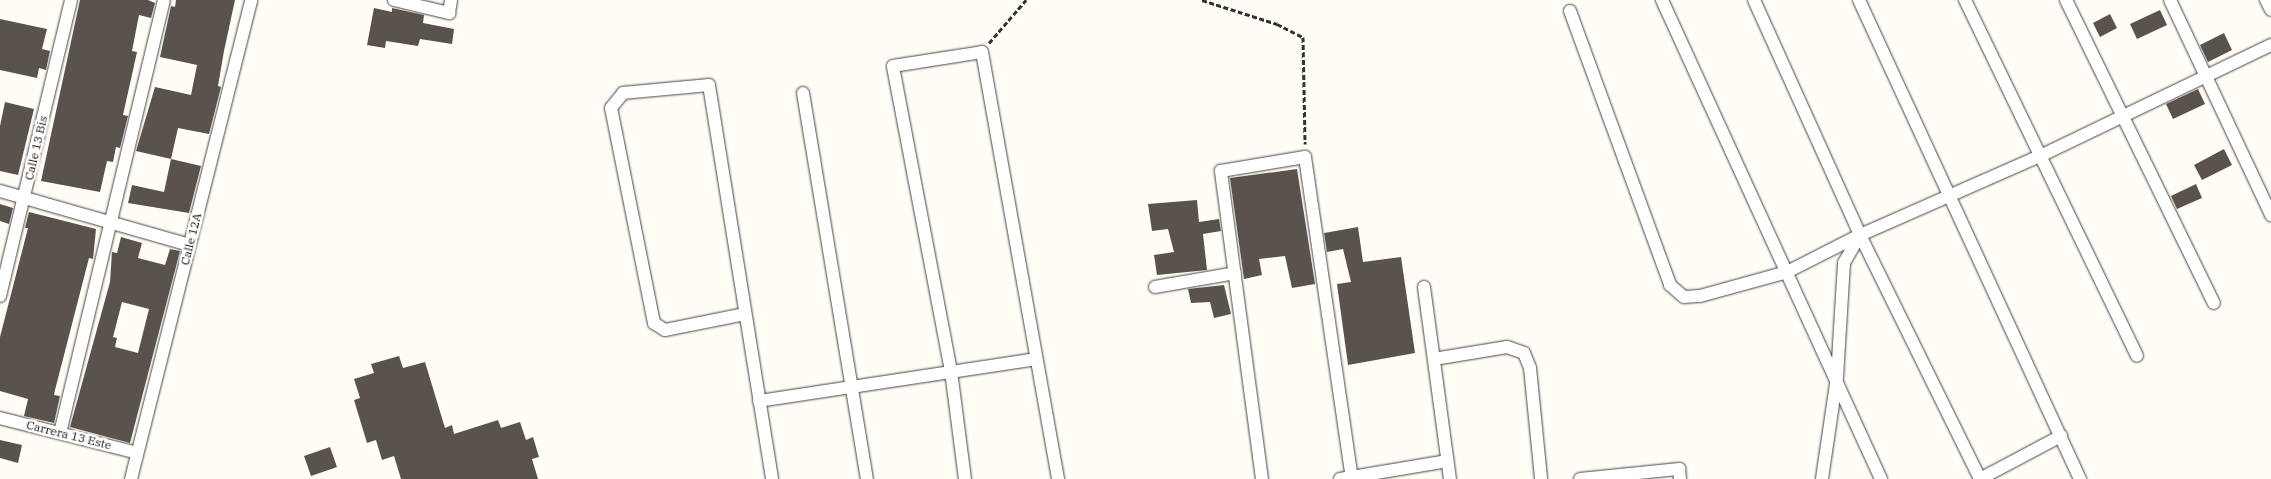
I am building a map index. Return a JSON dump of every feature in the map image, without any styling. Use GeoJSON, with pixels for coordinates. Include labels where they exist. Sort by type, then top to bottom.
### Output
{"type":"FeatureCollection","features":[{"type":"Feature","properties":{"kind":"street","name":"Calle 13 Bis"},"geometry":{"type":"LineString","coordinates":[[0,296],[71,0]]}},
{"type":"Feature","properties":{"kind":"street"},"geometry":{"type":"LineString","coordinates":[[60,433],[113,223],[164,0]]}},
{"type":"Feature","properties":{"kind":"street","name":"Calle 12A"},"geometry":{"type":"LineString","coordinates":[[131,479],[250,0]]}},
{"type":"Feature","properties":{"kind":"street"},"geometry":{"type":"LineString","coordinates":[[394,0],[450,6]]}},
{"type":"Feature","properties":{"kind":"street"},"geometry":{"type":"LineString","coordinates":[[1662,0],[1837,377],[1882,479]]}},
{"type":"Feature","properties":{"kind":"street"},"geometry":{"type":"LineString","coordinates":[[1754,0],[1860,235],[1980,479],[2061,436]]}},
{"type":"Feature","properties":{"kind":"street"},"geometry":{"type":"LineString","coordinates":[[1859,0],[1951,195],[2080,479]]}},
{"type":"Feature","properties":{"kind":"street"},"geometry":{"type":"LineString","coordinates":[[1965,0],[2038,157],[2137,356]]}},
{"type":"Feature","properties":{"kind":"street"},"geometry":{"type":"LineString","coordinates":[[2066,0],[2121,117],[2214,303]]}},
{"type":"Feature","properties":{"kind":"street"},"geometry":{"type":"LineString","coordinates":[[2170,0],[2204,77],[2271,215]]}},
{"type":"Feature","properties":{"kind":"street"},"geometry":{"type":"LineString","coordinates":[[2266,0],[2271,10]]}},
{"type":"Feature","properties":{"kind":"street"},"geometry":{"type":"LineString","coordinates":[[1570,11],[1670,284],[1684,297],[1700,296],[1787,272],[1860,235],[2038,157],[2271,45]]}},
{"type":"Feature","properties":{"kind":"street"},"geometry":{"type":"LineString","coordinates":[[965,479],[951,371],[893,66],[982,52],[1058,479]]}},
{"type":"Feature","properties":{"kind":"street"},"geometry":{"type":"LineString","coordinates":[[745,314],[665,330],[654,323],[612,108],[623,93],[709,85],[772,479]]}},
{"type":"Feature","properties":{"kind":"street"},"geometry":{"type":"LineString","coordinates":[[803,93],[867,479]]}},
{"type":"Feature","properties":{"kind":"street"},"geometry":{"type":"LineString","coordinates":[[1262,479],[1221,171],[1305,157],[1348,478],[1448,461]]}},
{"type":"Feature","properties":{"kind":"street"},"geometry":{"type":"LineString","coordinates":[[0,191],[189,245]]}},
{"type":"Feature","properties":{"kind":"street"},"geometry":{"type":"LineString","coordinates":[[1822,479],[1837,377],[1844,263],[1860,235]]}},
{"type":"Feature","properties":{"kind":"street"},"geometry":{"type":"LineString","coordinates":[[1155,287],[1234,273]]}},
{"type":"Feature","properties":{"kind":"street"},"geometry":{"type":"LineString","coordinates":[[1424,287],[1450,479]]}},
{"type":"Feature","properties":{"kind":"street"},"geometry":{"type":"LineString","coordinates":[[1434,359],[1508,347],[1524,352],[1530,368],[1541,479]]}},
{"type":"Feature","properties":{"kind":"street"},"geometry":{"type":"LineString","coordinates":[[759,402],[851,386],[1036,359]]}},
{"type":"Feature","properties":{"kind":"street","name":"Carrera 13 Este"},"geometry":{"type":"LineString","coordinates":[[0,418],[137,453]]}},
{"type":"Feature","properties":{"kind":"street"},"geometry":{"type":"LineString","coordinates":[[1580,479],[1679,469],[1680,479]]}},
{"type":"Feature","properties":{"kind":"path"},"geometry":{"type":"LineString","coordinates":[[982,52],[1026,0]]}},
{"type":"Feature","properties":{"kind":"path"},"geometry":{"type":"LineString","coordinates":[[1202,0],[1277,24],[1303,37],[1305,157]]}},
{"type":"Feature","properties":{"kind":"building"},"geometry":{"type":"Polygon","coordinates":[[[80,0],[148,0],[155,3],[151,18],[139,15],[132,51],[137,52],[123,115],[128,116],[120,148],[116,147],[113,162],[107,161],[100,192],[41,181],[80,0]]]}},
{"type":"Feature","properties":{"kind":"building"},"geometry":{"type":"Polygon","coordinates":[[[176,0],[235,0],[218,86],[221,87],[209,134],[178,128],[171,159],[136,151],[155,87],[191,95],[197,65],[160,57],[171,6],[175,7],[176,0]]]}},
{"type":"Feature","properties":{"kind":"building"},"geometry":{"type":"Polygon","coordinates":[[[374,8],[392,12],[392,8],[424,15],[423,23],[454,29],[452,44],[420,39],[418,46],[386,41],[385,48],[367,45],[374,8]]]}},
{"type":"Feature","properties":{"kind":"building"},"geometry":{"type":"Polygon","coordinates":[[[2160,10],[2167,25],[2137,39],[2130,24],[2160,10]]]}},
{"type":"Feature","properties":{"kind":"building"},"geometry":{"type":"Polygon","coordinates":[[[2110,14],[2117,28],[2100,37],[2093,23],[2110,14]]]}},
{"type":"Feature","properties":{"kind":"building"},"geometry":{"type":"Polygon","coordinates":[[[0,19],[47,29],[42,49],[50,51],[46,70],[39,68],[37,78],[0,70],[0,19]]]}},
{"type":"Feature","properties":{"kind":"building"},"geometry":{"type":"Polygon","coordinates":[[[2224,33],[2232,50],[2208,62],[2200,45],[2224,33]]]}},
{"type":"Feature","properties":{"kind":"building"},"geometry":{"type":"Polygon","coordinates":[[[2198,89],[2205,104],[2173,119],[2166,104],[2198,89]]]}},
{"type":"Feature","properties":{"kind":"building"},"geometry":{"type":"Polygon","coordinates":[[[5,102],[34,109],[18,175],[0,171],[0,126],[5,102]]]}},
{"type":"Feature","properties":{"kind":"building"},"geometry":{"type":"Polygon","coordinates":[[[2224,149],[2232,165],[2202,180],[2194,165],[2224,149]]]}},
{"type":"Feature","properties":{"kind":"building"},"geometry":{"type":"Polygon","coordinates":[[[171,159],[201,166],[189,213],[128,203],[132,185],[164,192],[171,159]]]}},
{"type":"Feature","properties":{"kind":"building"},"geometry":{"type":"Polygon","coordinates":[[[1297,169],[1315,284],[1292,288],[1285,256],[1259,259],[1262,275],[1244,279],[1230,178],[1297,169]]]}},
{"type":"Feature","properties":{"kind":"building"},"geometry":{"type":"Polygon","coordinates":[[[2196,184],[2202,198],[2177,209],[2171,196],[2196,184]]]}},
{"type":"Feature","properties":{"kind":"building"},"geometry":{"type":"Polygon","coordinates":[[[1197,200],[1199,222],[1219,219],[1221,231],[1203,234],[1207,270],[1157,275],[1154,255],[1174,252],[1168,229],[1152,231],[1148,204],[1197,200]]]}},
{"type":"Feature","properties":{"kind":"building"},"geometry":{"type":"Polygon","coordinates":[[[0,204],[13,208],[9,224],[0,221],[0,204]]]}},
{"type":"Feature","properties":{"kind":"building"},"geometry":{"type":"Polygon","coordinates":[[[29,212],[96,229],[93,259],[89,258],[55,390],[54,395],[60,396],[54,423],[24,416],[28,399],[0,391],[0,337],[28,228],[25,228],[29,212]]]}},
{"type":"Feature","properties":{"kind":"building"},"geometry":{"type":"Polygon","coordinates":[[[1358,227],[1363,262],[1401,257],[1415,353],[1348,365],[1337,284],[1351,282],[1343,249],[1327,252],[1324,233],[1358,227]]]}},
{"type":"Feature","properties":{"kind":"building"},"geometry":{"type":"Polygon","coordinates":[[[121,237],[142,243],[138,258],[165,265],[170,249],[180,251],[130,443],[70,427],[110,282],[112,252],[117,253],[121,237]],[[122,302],[113,337],[117,338],[115,347],[138,353],[149,309],[122,302]]]}},
{"type":"Feature","properties":{"kind":"building"},"geometry":{"type":"Polygon","coordinates":[[[1224,285],[1231,314],[1214,318],[1210,302],[1191,303],[1188,289],[1224,285]]]}},
{"type":"Feature","properties":{"kind":"building"},"geometry":{"type":"Polygon","coordinates":[[[399,356],[403,368],[425,362],[445,428],[452,425],[454,434],[498,420],[501,428],[520,422],[526,440],[533,437],[539,457],[532,459],[538,479],[401,479],[394,456],[382,460],[376,440],[367,443],[354,400],[360,398],[354,379],[374,373],[371,364],[399,356]]]}},
{"type":"Feature","properties":{"kind":"building"},"geometry":{"type":"Polygon","coordinates":[[[0,440],[22,445],[18,463],[0,458],[0,440]]]}},
{"type":"Feature","properties":{"kind":"building"},"geometry":{"type":"Polygon","coordinates":[[[330,447],[337,467],[311,476],[304,456],[330,447]]]}}]}
